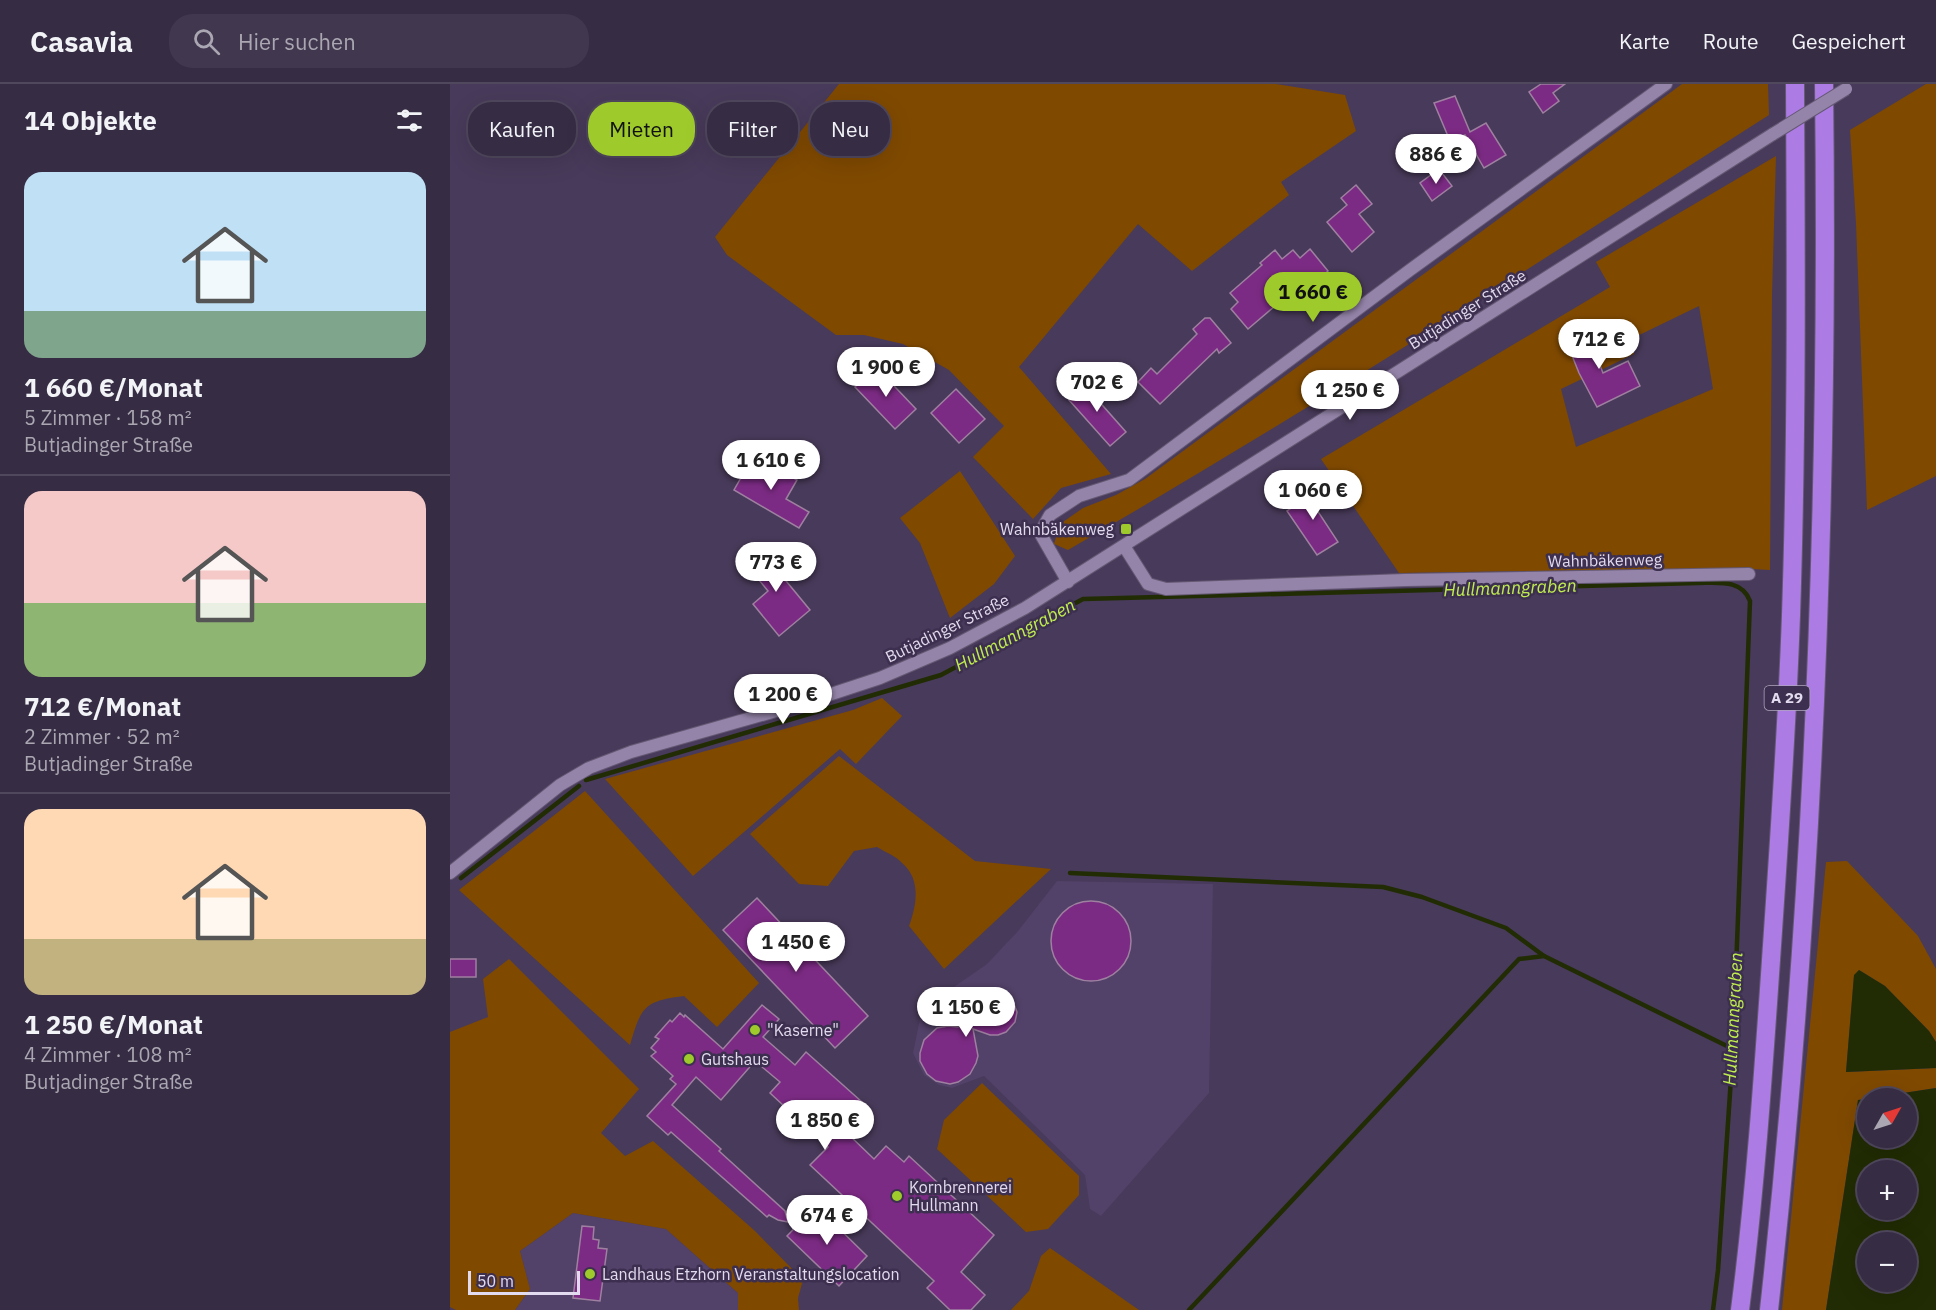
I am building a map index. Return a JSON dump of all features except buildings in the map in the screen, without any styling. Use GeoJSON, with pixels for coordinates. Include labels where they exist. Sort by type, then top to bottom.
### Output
{"type":"FeatureCollection","features":[{"type":"Feature","properties":{"kind":"highway","name":"A 29"},"geometry":{"type":"LineString","coordinates":[[1740,1310],[1750,1228],[1767,1030],[1789,658],[1796,325],[1794,84]]}},
{"type":"Feature","properties":{"kind":"highway","name":"A 29"},"geometry":{"type":"LineString","coordinates":[[1769,1310],[1796,1037],[1815,713],[1824,333],[1824,84]]}},
{"type":"Feature","properties":{"kind":"street"},"geometry":{"type":"LineString","coordinates":[[1068,582],[1040,532],[1050,515],[1079,496],[1129,480],[1410,270],[1666,84]]}},
{"type":"Feature","properties":{"kind":"street","name":"Butjadinger Straße"},"geometry":{"type":"LineString","coordinates":[[450,873],[560,785],[589,768],[631,752],[804,704],[880,678],[960,643],[1068,582],[1850,86]]}},
{"type":"Feature","properties":{"kind":"street","name":"Wahnbäkenweg"},"geometry":{"type":"LineString","coordinates":[[1124,546],[1148,584],[1166,589],[1405,580],[1749,574]]}},
{"type":"Feature","properties":{"kind":"shaded area"},"geometry":{"type":"Polygon","coordinates":[[[839,84],[1276,84],[1345,95],[1356,131],[1281,182],[1289,195],[1192,271],[1138,224],[1019,367],[1111,474],[1061,488],[1033,519],[973,457],[1004,426],[949,370],[903,344],[864,335],[836,335],[727,255],[715,237],[781,156],[798,156],[798,135],[810,120],[810,156],[890,156],[890,102],[824,102],[839,84]]]}},
{"type":"Feature","properties":{"kind":"shaded area"},"geometry":{"type":"Polygon","coordinates":[[[1682,84],[1768,84],[1769,115],[1421,337],[1157,498],[1068,550],[1054,544],[1060,524],[1083,508],[1116,495],[1145,479],[1682,84]]]}},
{"type":"Feature","properties":{"kind":"shaded area"},"geometry":{"type":"Polygon","coordinates":[[[1926,84],[1936,84],[1936,476],[1867,510],[1856,223],[1850,130],[1926,84]]]}},
{"type":"Feature","properties":{"kind":"shaded area"},"geometry":{"type":"Polygon","coordinates":[[[1776,156],[1772,295],[1770,570],[1733,568],[1399,573],[1321,459],[1610,287],[1596,262],[1776,156]],[[1699,306],[1629,340],[1634,354],[1561,389],[1576,447],[1713,389],[1699,306]]]}},
{"type":"Feature","properties":{"kind":"shaded area"},"geometry":{"type":"Polygon","coordinates":[[[960,471],[1015,556],[994,584],[950,618],[920,543],[900,518],[960,471]]]}},
{"type":"Feature","properties":{"kind":"shaded area"},"geometry":{"type":"Polygon","coordinates":[[[882,698],[902,716],[856,764],[840,749],[693,876],[605,779],[853,710],[882,698]]]}},
{"type":"Feature","properties":{"kind":"shaded area"},"geometry":{"type":"Polygon","coordinates":[[[839,756],[975,861],[1051,869],[944,969],[909,926],[914,909],[915,884],[908,869],[897,858],[877,847],[854,851],[828,886],[799,884],[750,834],[839,756]]]}},
{"type":"Feature","properties":{"kind":"shaded area"},"geometry":{"type":"Polygon","coordinates":[[[585,791],[759,983],[717,1027],[684,996],[660,1000],[646,1008],[641,1014],[630,1045],[459,890],[585,791]]]}},
{"type":"Feature","properties":{"kind":"shaded area"},"geometry":{"type":"Polygon","coordinates":[[[1847,861],[1918,936],[1936,969],[1936,1042],[1929,1031],[1885,986],[1859,970],[1854,976],[1846,1072],[1936,1068],[1936,1088],[1917,1091],[1917,1088],[1857,1088],[1857,1107],[1826,1310],[1782,1310],[1826,862],[1847,861]]]}},
{"type":"Feature","properties":{"kind":"shaded area"},"geometry":{"type":"Polygon","coordinates":[[[1057,881],[1213,884],[1209,1093],[1101,1216],[1090,1209],[1085,1175],[984,1076],[952,1088],[939,1085],[924,1075],[913,1053],[922,1009],[987,964],[1018,931],[1057,881]]]}},
{"type":"Feature","properties":{"kind":"shaded area"},"geometry":{"type":"Polygon","coordinates":[[[509,959],[639,1089],[601,1133],[625,1156],[653,1141],[755,1231],[803,1280],[798,1298],[799,1310],[738,1310],[738,1293],[666,1229],[573,1213],[520,1251],[530,1289],[515,1310],[456,1310],[450,1307],[450,1032],[488,1017],[483,979],[509,959]]]}},
{"type":"Feature","properties":{"kind":"shaded area"},"geometry":{"type":"Polygon","coordinates":[[[1859,970],[1885,986],[1929,1031],[1936,1042],[1936,1068],[1846,1072],[1854,975],[1859,970]]]}},
{"type":"Feature","properties":{"kind":"shaded area"},"geometry":{"type":"Polygon","coordinates":[[[982,1083],[1079,1176],[1079,1195],[1048,1229],[1026,1232],[937,1149],[944,1120],[982,1083]]]}},
{"type":"Feature","properties":{"kind":"shaded area"},"geometry":{"type":"Polygon","coordinates":[[[1936,1088],[1936,1310],[1826,1310],[1857,1107],[1857,1148],[1917,1148],[1917,1091],[1936,1088]]]}},
{"type":"Feature","properties":{"kind":"shaded area"},"geometry":{"type":"Polygon","coordinates":[[[573,1213],[666,1229],[738,1293],[738,1310],[515,1310],[530,1289],[520,1251],[573,1213]]]}},
{"type":"Feature","properties":{"kind":"shaded area"},"geometry":{"type":"Polygon","coordinates":[[[1050,1248],[1139,1310],[1011,1310],[1029,1291],[1041,1256],[1050,1248]]]}},
{"type":"Feature","properties":{"kind":"waterway","name":"Hullmanngraben"},"geometry":{"type":"LineString","coordinates":[[586,780],[941,675],[1083,599],[1698,583],[1721,583],[1735,586],[1741,589],[1750,601],[1733,1049],[1718,1270],[1713,1310]]}},
{"type":"Feature","properties":{"kind":"waterway","name":"Hullmanngraben"},"geometry":{"type":"LineString","coordinates":[[461,878],[579,786]]}},
{"type":"Feature","properties":{"kind":"waterway"},"geometry":{"type":"LineString","coordinates":[[1070,873],[1383,887],[1422,897],[1506,928],[1544,956],[1733,1049]]}},
{"type":"Feature","properties":{"kind":"waterway"},"geometry":{"type":"LineString","coordinates":[[1189,1310],[1519,959],[1544,956]]}},
{"type":"Feature","properties":{"kind":"place","name":"Wahnbäkenweg"},"geometry":{"type":"Point","coordinates":[1126,529]}},
{"type":"Feature","properties":{"kind":"place","name":"\"Kaserne\""},"geometry":{"type":"Point","coordinates":[755,1030]}},
{"type":"Feature","properties":{"kind":"place","name":"Gutshaus"},"geometry":{"type":"Point","coordinates":[689,1059]}},
{"type":"Feature","properties":{"kind":"place","name":"Kornbrennerei Hullmann"},"geometry":{"type":"Point","coordinates":[897,1196]}},
{"type":"Feature","properties":{"kind":"place","name":"Landhaus Etzhorn Veranstaltungslocation"},"geometry":{"type":"Point","coordinates":[590,1274]}}]}
